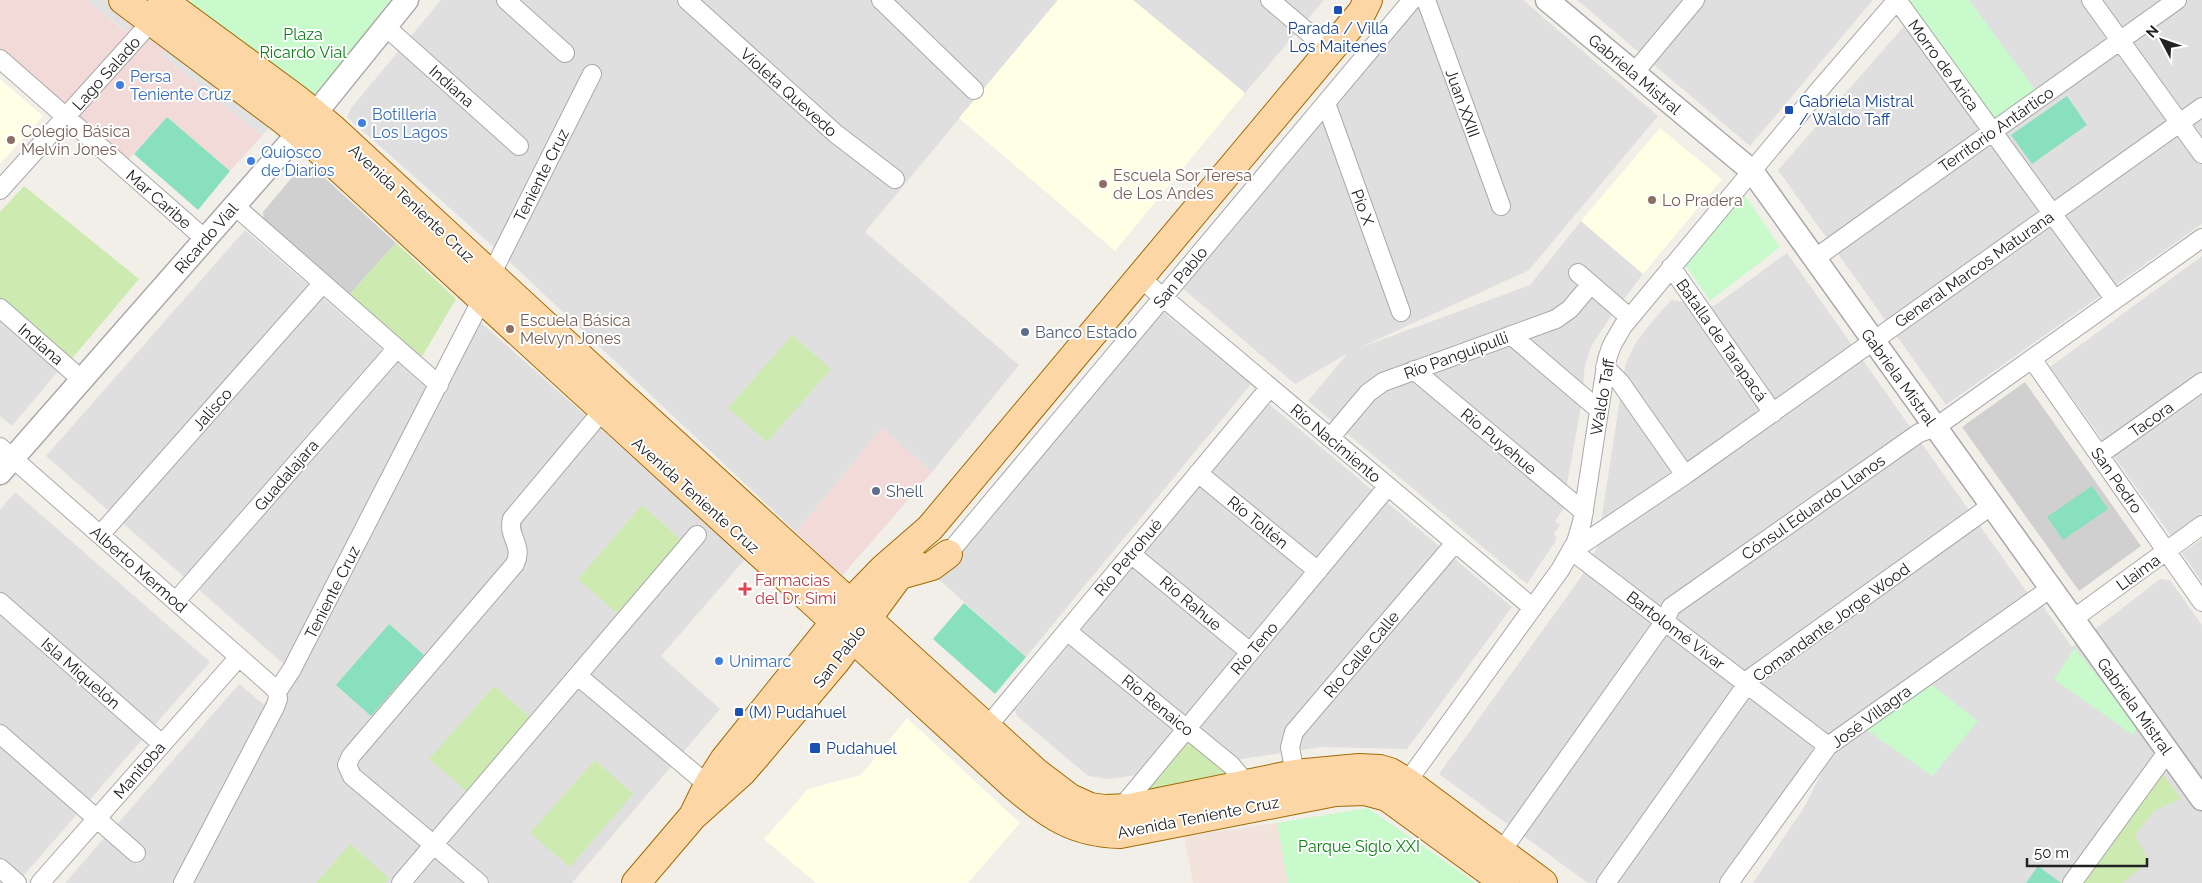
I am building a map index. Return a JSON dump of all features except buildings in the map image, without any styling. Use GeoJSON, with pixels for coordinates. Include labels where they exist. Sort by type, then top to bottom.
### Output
{"type":"FeatureCollection","features":[{"type":"Feature","properties":{"kind":"main road","name":"Avenida Teniente Cruz"},"geometry":{"type":"LineString","coordinates":[[123,0],[167,7],[307,123],[851,621],[1013,784],[1056,819],[1078,828],[1109,834],[1132,833],[1167,813],[1246,783],[1295,774],[1370,768],[1390,772],[1407,782],[1543,883]]}},
{"type":"Feature","properties":{"kind":"main road","name":"San Pablo"},"geometry":{"type":"LineString","coordinates":[[693,816],[708,785],[724,760],[851,621],[900,575],[930,528],[1369,4]]}},
{"type":"Feature","properties":{"kind":"main road","name":"Avenida Teniente Cruz"},"geometry":{"type":"LineString","coordinates":[[565,359],[603,410],[851,621],[987,727],[1048,783],[1070,798],[1090,806],[1167,813],[1335,792],[1372,792],[1387,797],[1505,883]]}},
{"type":"Feature","properties":{"kind":"main road","name":"San Pablo"},"geometry":{"type":"LineString","coordinates":[[636,883],[693,816],[742,772],[851,621],[884,568],[930,528]]}},
{"type":"Feature","properties":{"kind":"main road"},"geometry":{"type":"LineString","coordinates":[[900,575],[932,566],[948,554]]}},
{"type":"Feature","properties":{"kind":"street","name":"Ricardo Vial"},"geometry":{"type":"LineString","coordinates":[[4,459],[82,380],[307,123],[407,0]]}},
{"type":"Feature","properties":{"kind":"street"},"geometry":{"type":"LineString","coordinates":[[506,0],[565,53]]}},
{"type":"Feature","properties":{"kind":"street","name":"Violeta Quevedo"},"geometry":{"type":"LineString","coordinates":[[687,0],[836,134],[895,179]]}},
{"type":"Feature","properties":{"kind":"street"},"geometry":{"type":"LineString","coordinates":[[881,0],[974,90]]}},
{"type":"Feature","properties":{"kind":"street"},"geometry":{"type":"LineString","coordinates":[[1270,0],[1330,51]]}},
{"type":"Feature","properties":{"kind":"street","name":"San Pablo"},"geometry":{"type":"LineString","coordinates":[[948,554],[1412,0]]}},
{"type":"Feature","properties":{"kind":"street","name":"Juan XXIII"},"geometry":{"type":"LineString","coordinates":[[1426,0],[1501,206]]}},
{"type":"Feature","properties":{"kind":"street","name":"Gabriela Mistral"},"geometry":{"type":"LineString","coordinates":[[1547,0],[1752,171],[2202,799]]}},
{"type":"Feature","properties":{"kind":"street"},"geometry":{"type":"LineString","coordinates":[[1634,73],[1695,0]]}},
{"type":"Feature","properties":{"kind":"street","name":"Morro de Arica"},"geometry":{"type":"LineString","coordinates":[[1897,0],[2115,300]]}},
{"type":"Feature","properties":{"kind":"street","name":"Waldo Taff"},"geometry":{"type":"LineString","coordinates":[[1407,782],[1533,608],[1572,550],[1580,532],[1584,512],[1606,367],[1612,345],[1630,317],[1671,267],[1897,0]]}},
{"type":"Feature","properties":{"kind":"street"},"geometry":{"type":"LineString","coordinates":[[2091,0],[2202,154]]}},
{"type":"Feature","properties":{"kind":"street","name":"Territorio Antártico"},"geometry":{"type":"LineString","coordinates":[[1814,259],[2177,0]]}},
{"type":"Feature","properties":{"kind":"street","name":"Lago Salado"},"geometry":{"type":"LineString","coordinates":[[0,190],[167,7]]}},
{"type":"Feature","properties":{"kind":"street","name":"Indiana"},"geometry":{"type":"LineString","coordinates":[[386,26],[519,146]]}},
{"type":"Feature","properties":{"kind":"street","name":"Mar Caribe"},"geometry":{"type":"LineString","coordinates":[[0,59],[205,239]]}},
{"type":"Feature","properties":{"kind":"street","name":"Teniente Cruz"},"geometry":{"type":"LineString","coordinates":[[182,883],[275,707],[278,699],[277,692],[292,669],[439,385],[592,74]]}},
{"type":"Feature","properties":{"kind":"street","name":"Pío X"},"geometry":{"type":"LineString","coordinates":[[1326,103],[1401,312]]}},
{"type":"Feature","properties":{"kind":"street","name":"General Marcos Maturana"},"geometry":{"type":"LineString","coordinates":[[1572,550],[1686,475],[2202,107]]}},
{"type":"Feature","properties":{"kind":"street"},"geometry":{"type":"LineString","coordinates":[[234,206],[439,385]]}},
{"type":"Feature","properties":{"kind":"street","name":"Cónsul Eduardo Llanos"},"geometry":{"type":"LineString","coordinates":[[1501,852],[1665,621],[1670,607],[1919,433],[1936,427],[2202,238]]}},
{"type":"Feature","properties":{"kind":"street","name":"Batalla de Tarapacá"},"geometry":{"type":"LineString","coordinates":[[1671,267],[1773,413]]}},
{"type":"Feature","properties":{"kind":"street","name":"Río Nacimiento"},"geometry":{"type":"LineString","coordinates":[[1140,278],[1533,608]]}},
{"type":"Feature","properties":{"kind":"street","name":"Río Panguipulli"},"geometry":{"type":"LineString","coordinates":[[1330,438],[1378,384],[1561,316],[1570,309],[1584,279],[1630,317]]}},
{"type":"Feature","properties":{"kind":"street","name":"Jalisco"},"geometry":{"type":"LineString","coordinates":[[100,535],[323,283]]}},
{"type":"Feature","properties":{"kind":"street","name":"Indiana"},"geometry":{"type":"LineString","coordinates":[[0,308],[82,380]]}},
{"type":"Feature","properties":{"kind":"street"},"geometry":{"type":"LineString","coordinates":[[1511,335],[1599,410]]}},
{"type":"Feature","properties":{"kind":"street","name":"Guadalajara"},"geometry":{"type":"LineString","coordinates":[[176,601],[397,348]]}},
{"type":"Feature","properties":{"kind":"street","name":"San Pedro"},"geometry":{"type":"LineString","coordinates":[[2032,359],[2202,602]]}},
{"type":"Feature","properties":{"kind":"street"},"geometry":{"type":"LineString","coordinates":[[1606,367],[1631,397],[1686,475]]}},
{"type":"Feature","properties":{"kind":"street","name":"Río Puyehue"},"geometry":{"type":"LineString","coordinates":[[1414,370],[1584,512]]}},
{"type":"Feature","properties":{"kind":"street","name":"Tacora"},"geometry":{"type":"LineString","coordinates":[[2099,455],[2202,382]]}},
{"type":"Feature","properties":{"kind":"street","name":"Río Petrohué"},"geometry":{"type":"LineString","coordinates":[[987,727],[1270,387]]}},
{"type":"Feature","properties":{"kind":"street"},"geometry":{"type":"LineString","coordinates":[[479,883],[352,776],[347,766],[351,756],[515,564],[519,549],[512,532],[512,519],[603,410]]}},
{"type":"Feature","properties":{"kind":"street","name":"Alberto Mermod"},"geometry":{"type":"LineString","coordinates":[[4,459],[100,535],[277,692]]}},
{"type":"Feature","properties":{"kind":"street","name":"Río Toltén"},"geometry":{"type":"LineString","coordinates":[[1198,473],[1318,571]]}},
{"type":"Feature","properties":{"kind":"street","name":"Río Teno"},"geometry":{"type":"LineString","coordinates":[[1120,809],[1388,486]]}},
{"type":"Feature","properties":{"kind":"street","name":"Comandante Jorge Wood"},"geometry":{"type":"LineString","coordinates":[[1606,883],[1752,677],[1992,505]]}},
{"type":"Feature","properties":{"kind":"street","name":"Llaima"},"geometry":{"type":"LineString","coordinates":[[2074,619],[2202,525]]}},
{"type":"Feature","properties":{"kind":"street"},"geometry":{"type":"LineString","coordinates":[[401,883],[697,535]]}},
{"type":"Feature","properties":{"kind":"street","name":"Río Calle Calle"},"geometry":{"type":"LineString","coordinates":[[1295,774],[1290,747],[1294,732],[1455,543]]}},
{"type":"Feature","properties":{"kind":"street","name":"Bartolomé Vivar"},"geometry":{"type":"LineString","coordinates":[[1572,550],[1828,746]]}},
{"type":"Feature","properties":{"kind":"street","name":"Río Rahue"},"geometry":{"type":"LineString","coordinates":[[1131,554],[1250,652]]}},
{"type":"Feature","properties":{"kind":"street","name":"José Villagra"},"geometry":{"type":"LineString","coordinates":[[1729,883],[1828,746],[2051,588]]}},
{"type":"Feature","properties":{"kind":"street","name":"Isla Miquelón"},"geometry":{"type":"LineString","coordinates":[[0,602],[162,744]]}},
{"type":"Feature","properties":{"kind":"street","name":"Río Renaico"},"geometry":{"type":"LineString","coordinates":[[1067,631],[1231,765],[1246,783]]}},
{"type":"Feature","properties":{"kind":"street","name":"Manitoba"},"geometry":{"type":"LineString","coordinates":[[40,883],[239,657]]}},
{"type":"Feature","properties":{"kind":"street"},"geometry":{"type":"LineString","coordinates":[[578,676],[708,785]]}},
{"type":"Feature","properties":{"kind":"street"},"geometry":{"type":"LineString","coordinates":[[0,734],[136,853]]}},
{"type":"Feature","properties":{"kind":"street"},"geometry":{"type":"LineString","coordinates":[[2072,883],[2168,751]]}},
{"type":"Feature","properties":{"kind":"street"},"geometry":{"type":"LineString","coordinates":[[0,868],[17,883]]}},
{"type":"Feature","properties":{"kind":"shaded area","name":"Persa Teniente Cruz"},"geometry":{"type":"Polygon","coordinates":[[[0,0],[86,0],[126,32],[133,20],[168,47],[162,54],[262,136],[230,171],[167,117],[127,161],[0,50],[0,0]]]}},
{"type":"Feature","properties":{"kind":"shaded area"},"geometry":{"type":"Polygon","coordinates":[[[86,0],[106,0],[133,20],[127,32],[86,0]]]}},
{"type":"Feature","properties":{"kind":"shaded area"},"geometry":{"type":"Polygon","coordinates":[[[441,0],[1058,0],[865,232],[1019,365],[932,472],[882,428],[796,532],[496,249],[347,117],[352,107],[441,0]]]}},
{"type":"Feature","properties":{"kind":"shaded area","name":"Escuela Sor Teresa de Los Andes"},"geometry":{"type":"Polygon","coordinates":[[[1058,0],[1133,0],[1245,93],[1115,251],[959,118],[1058,0]]]}},
{"type":"Feature","properties":{"kind":"shaded area"},"geometry":{"type":"Polygon","coordinates":[[[1133,0],[1324,0],[1245,93],[1133,0]]]}},
{"type":"Feature","properties":{"kind":"shaded area"},"geometry":{"type":"Polygon","coordinates":[[[1420,0],[1523,0],[1658,116],[1529,270],[1359,348],[1530,285],[1581,221],[1643,274],[1592,345],[1585,365],[1581,407],[1566,490],[1565,507],[1555,521],[1560,525],[1554,534],[1557,537],[1527,584],[1308,401],[1348,353],[1295,384],[1180,286],[1420,0]]]}},
{"type":"Feature","properties":{"kind":"shaded area"},"geometry":{"type":"Polygon","coordinates":[[[1577,0],[1873,0],[1750,146],[1577,0]]]}},
{"type":"Feature","properties":{"kind":"shaded area"},"geometry":{"type":"Polygon","coordinates":[[[1927,0],[2202,0],[2202,224],[1946,405],[1778,170],[1927,0]]]}},
{"type":"Feature","properties":{"kind":"shaded area"},"geometry":{"type":"Polygon","coordinates":[[[168,47],[270,126],[262,136],[161,54],[168,47]]]}},
{"type":"Feature","properties":{"kind":"shaded area","name":"Colegio Básica Melvin Jones"},"geometry":{"type":"Polygon","coordinates":[[[0,79],[43,116],[0,164],[0,79]]]}},
{"type":"Feature","properties":{"kind":"shaded area","name":"Lo Pradera"},"geometry":{"type":"Polygon","coordinates":[[[1660,128],[1722,179],[1643,274],[1581,221],[1660,128]]]}},
{"type":"Feature","properties":{"kind":"shaded area"},"geometry":{"type":"Polygon","coordinates":[[[299,169],[315,169],[396,243],[348,296],[264,221],[263,212],[299,169]]]}},
{"type":"Feature","properties":{"kind":"shaded area"},"geometry":{"type":"Polygon","coordinates":[[[245,230],[429,390],[470,313],[746,558],[661,656],[720,709],[572,883],[65,883],[105,837],[138,865],[145,856],[114,828],[239,684],[264,705],[285,665],[46,456],[245,230]]]}},
{"type":"Feature","properties":{"kind":"shaded area"},"geometry":{"type":"Polygon","coordinates":[[[1787,253],[2029,595],[1820,745],[1720,883],[1588,883],[1439,774],[1581,577],[1597,548],[1625,366],[1635,344],[1671,300],[1714,306],[1787,253]]]}},
{"type":"Feature","properties":{"kind":"shaded area"},"geometry":{"type":"Polygon","coordinates":[[[2202,256],[2202,514],[2171,536],[2050,367],[2202,256]]]}},
{"type":"Feature","properties":{"kind":"shaded area"},"geometry":{"type":"Polygon","coordinates":[[[1162,311],[1251,384],[1026,657],[936,577],[1162,311]]]}},
{"type":"Feature","properties":{"kind":"shaded area"},"geometry":{"type":"Polygon","coordinates":[[[0,317],[60,369],[12,426],[0,416],[0,317]]]}},
{"type":"Feature","properties":{"kind":"shaded area"},"geometry":{"type":"Polygon","coordinates":[[[2025,382],[2141,546],[2079,591],[1962,427],[2025,382]]]}},
{"type":"Feature","properties":{"kind":"shaded area"},"geometry":{"type":"Polygon","coordinates":[[[1268,403],[1512,607],[1407,749],[1321,747],[1110,779],[1088,776],[1017,716],[1015,710],[1268,403]]]}},
{"type":"Feature","properties":{"kind":"shaded area"},"geometry":{"type":"Polygon","coordinates":[[[882,428],[932,472],[842,576],[796,532],[882,428]]]}},
{"type":"Feature","properties":{"kind":"shaded area"},"geometry":{"type":"Polygon","coordinates":[[[15,492],[210,662],[17,883],[0,883],[0,510],[15,492]]]}},
{"type":"Feature","properties":{"kind":"shaded area"},"geometry":{"type":"Polygon","coordinates":[[[2202,539],[2202,582],[2182,553],[2202,539]]]}},
{"type":"Feature","properties":{"kind":"shaded area"},"geometry":{"type":"Polygon","coordinates":[[[2160,579],[2170,580],[2202,625],[2202,883],[1753,883],[1805,806],[1831,753],[2042,605],[2072,647],[2160,579]]]}},
{"type":"Feature","properties":{"kind":"shaded area"},"geometry":{"type":"Polygon","coordinates":[[[907,718],[1020,823],[968,883],[816,883],[764,839],[808,789],[861,775],[907,718]]]}},
{"type":"Feature","properties":{"kind":"shaded area"},"geometry":{"type":"Polygon","coordinates":[[[1277,823],[1288,883],[1193,883],[1184,836],[1277,823]]]}},
{"type":"Feature","properties":{"kind":"green space","name":"Plaza Ricardo Vial"},"geometry":{"type":"Polygon","coordinates":[[[192,0],[390,0],[313,100],[187,7],[192,0]]]}},
{"type":"Feature","properties":{"kind":"green space"},"geometry":{"type":"Polygon","coordinates":[[[1913,0],[1969,0],[2036,91],[1995,121],[1908,4],[1913,0]]]}},
{"type":"Feature","properties":{"kind":"green space"},"geometry":{"type":"Polygon","coordinates":[[[2067,96],[2087,125],[2032,164],[2011,135],[2067,96]]]}},
{"type":"Feature","properties":{"kind":"green space"},"geometry":{"type":"Polygon","coordinates":[[[167,117],[230,171],[198,210],[134,154],[167,117]]]}},
{"type":"Feature","properties":{"kind":"green space"},"geometry":{"type":"Polygon","coordinates":[[[24,186],[139,279],[69,362],[0,302],[0,212],[24,186]]]}},
{"type":"Feature","properties":{"kind":"green space"},"geometry":{"type":"Polygon","coordinates":[[[1744,194],[1780,247],[1710,301],[1684,263],[1744,194]]]}},
{"type":"Feature","properties":{"kind":"green space"},"geometry":{"type":"Polygon","coordinates":[[[396,243],[456,299],[420,360],[348,296],[396,243]]]}},
{"type":"Feature","properties":{"kind":"green space"},"geometry":{"type":"Polygon","coordinates":[[[792,335],[831,369],[767,442],[728,408],[792,335]]]}},
{"type":"Feature","properties":{"kind":"green space"},"geometry":{"type":"Polygon","coordinates":[[[2092,486],[2108,509],[2063,540],[2047,517],[2092,486]]]}},
{"type":"Feature","properties":{"kind":"green space"},"geometry":{"type":"Polygon","coordinates":[[[642,505],[681,540],[617,613],[578,579],[642,505]]]}},
{"type":"Feature","properties":{"kind":"green space"},"geometry":{"type":"Polygon","coordinates":[[[964,603],[1026,657],[995,694],[933,639],[964,603]]]}},
{"type":"Feature","properties":{"kind":"green space"},"geometry":{"type":"Polygon","coordinates":[[[389,624],[424,655],[371,716],[336,685],[389,624]]]}},
{"type":"Feature","properties":{"kind":"green space"},"geometry":{"type":"Polygon","coordinates":[[[2075,648],[2137,727],[2133,735],[2054,679],[2075,648]]]}},
{"type":"Feature","properties":{"kind":"green space"},"geometry":{"type":"Polygon","coordinates":[[[1929,683],[1978,721],[1932,776],[1864,728],[1929,683]]]}},
{"type":"Feature","properties":{"kind":"green space"},"geometry":{"type":"Polygon","coordinates":[[[494,686],[533,720],[469,793],[429,759],[494,686]]]}},
{"type":"Feature","properties":{"kind":"green space"},"geometry":{"type":"Polygon","coordinates":[[[1188,735],[1232,771],[1139,796],[1188,735]]]}},
{"type":"Feature","properties":{"kind":"green space"},"geometry":{"type":"Polygon","coordinates":[[[595,760],[633,794],[570,867],[530,833],[595,760]]]}},
{"type":"Feature","properties":{"kind":"green space"},"geometry":{"type":"Polygon","coordinates":[[[2163,774],[2181,799],[2154,811],[2135,835],[2149,862],[2122,883],[2081,883],[2153,782],[2163,774]]]}},
{"type":"Feature","properties":{"kind":"green space","name":"Parque Siglo XXI"},"geometry":{"type":"Polygon","coordinates":[[[1368,808],[1476,883],[1288,883],[1277,823],[1368,808]]]}},
{"type":"Feature","properties":{"kind":"green space"},"geometry":{"type":"Polygon","coordinates":[[[350,844],[389,878],[385,883],[316,883],[350,844]]]}},
{"type":"Feature","properties":{"kind":"green space"},"geometry":{"type":"Polygon","coordinates":[[[2038,866],[2061,883],[2026,883],[2038,866]]]}},
{"type":"Feature","properties":{"kind":"place","name":"Parada / Villa Los Maitenes"},"geometry":{"type":"Point","coordinates":[1338,10]}},
{"type":"Feature","properties":{"kind":"place","name":"Persa Teniente Cruz"},"geometry":{"type":"Point","coordinates":[120,85]}},
{"type":"Feature","properties":{"kind":"place","name":"Gabriela Mistral / Waldo Taff"},"geometry":{"type":"Point","coordinates":[1789,110]}},
{"type":"Feature","properties":{"kind":"place","name":"Botillería Los Lagos"},"geometry":{"type":"Point","coordinates":[362,123]}},
{"type":"Feature","properties":{"kind":"place","name":"Colegio Básica Melvin Jones"},"geometry":{"type":"Point","coordinates":[11,140]}},
{"type":"Feature","properties":{"kind":"place","name":"Quiosco de Diarios"},"geometry":{"type":"Point","coordinates":[251,161]}},
{"type":"Feature","properties":{"kind":"place","name":"Escuela Sor Teresa de Los Andes"},"geometry":{"type":"Point","coordinates":[1103,184]}},
{"type":"Feature","properties":{"kind":"place","name":"Lo Pradera"},"geometry":{"type":"Point","coordinates":[1652,200]}},
{"type":"Feature","properties":{"kind":"place","name":"Escuela Básica Melvyn Jones"},"geometry":{"type":"Point","coordinates":[510,329]}},
{"type":"Feature","properties":{"kind":"place","name":"Banco Estado"},"geometry":{"type":"Point","coordinates":[1025,332]}},
{"type":"Feature","properties":{"kind":"place","name":"Shell"},"geometry":{"type":"Point","coordinates":[876,491]}},
{"type":"Feature","properties":{"kind":"place","name":"Farmacias del Dr. Simi"},"geometry":{"type":"Point","coordinates":[745,589]}},
{"type":"Feature","properties":{"kind":"place","name":"Unimarc"},"geometry":{"type":"Point","coordinates":[719,661]}},
{"type":"Feature","properties":{"kind":"place","name":"(M) Pudahuel"},"geometry":{"type":"Point","coordinates":[739,712]}},
{"type":"Feature","properties":{"kind":"place","name":"Pudahuel"},"geometry":{"type":"Point","coordinates":[815,748]}}]}
